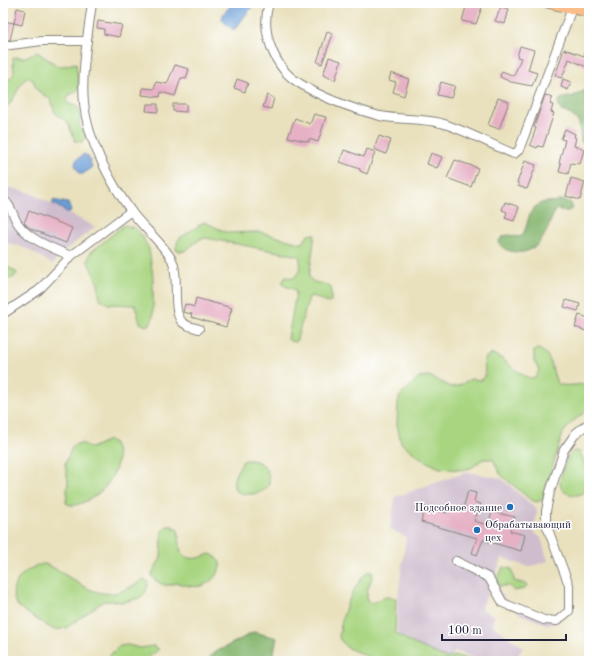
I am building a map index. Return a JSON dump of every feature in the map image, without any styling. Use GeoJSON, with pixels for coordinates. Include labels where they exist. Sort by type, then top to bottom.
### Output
{"type":"FeatureCollection","features":[{"type":"Feature","properties":{"kind":"main road"},"geometry":{"type":"LineString","coordinates":[[549,3],[589,12]]}},
{"type":"Feature","properties":{"kind":"street"},"geometry":{"type":"LineString","coordinates":[[92,3],[87,41],[84,102],[89,131],[96,150],[131,211],[171,258],[177,279],[176,293],[178,316],[182,322],[199,329]]}},
{"type":"Feature","properties":{"kind":"street"},"geometry":{"type":"LineString","coordinates":[[269,3],[266,26],[272,50],[280,65],[299,84],[363,111],[382,116],[424,120],[442,124],[514,154],[519,150],[572,8]]}},
{"type":"Feature","properties":{"kind":"street"},"geometry":{"type":"LineString","coordinates":[[3,46],[42,41],[87,41]]}},
{"type":"Feature","properties":{"kind":"street"},"geometry":{"type":"LineString","coordinates":[[3,199],[12,208],[18,224],[30,236],[71,256]]}},
{"type":"Feature","properties":{"kind":"street"},"geometry":{"type":"LineString","coordinates":[[3,314],[39,290],[71,256],[131,211]]}},
{"type":"Feature","properties":{"kind":"street"},"geometry":{"type":"LineString","coordinates":[[456,561],[489,578],[503,603],[544,620],[557,621],[569,611],[570,595],[568,585],[546,524],[546,511],[550,492],[564,450],[576,432],[589,423]]}},
{"type":"Feature","properties":{"kind":"shaded area"},"geometry":{"type":"Polygon","coordinates":[[[3,186],[31,193],[95,227],[64,251],[53,264],[25,248],[4,242],[3,186]]]}},
{"type":"Feature","properties":{"kind":"shaded area"},"geometry":{"type":"Polygon","coordinates":[[[467,472],[501,478],[537,509],[534,532],[541,538],[548,561],[529,567],[502,558],[493,580],[506,600],[546,617],[558,617],[558,624],[545,624],[520,614],[490,587],[481,609],[494,616],[492,625],[523,647],[515,661],[482,661],[455,651],[449,661],[401,636],[397,630],[398,596],[406,537],[390,529],[395,497],[467,472]]]}},
{"type":"Feature","properties":{"kind":"green space"},"geometry":{"type":"Polygon","coordinates":[[[37,52],[58,66],[76,63],[79,87],[77,91],[69,95],[67,100],[68,104],[77,106],[80,111],[79,126],[86,136],[82,142],[75,141],[68,123],[55,113],[51,100],[37,90],[33,80],[28,77],[21,84],[8,106],[3,109],[3,81],[8,80],[14,74],[14,57],[23,58],[37,52]]]}},
{"type":"Feature","properties":{"kind":"green space"},"geometry":{"type":"Polygon","coordinates":[[[589,88],[589,146],[581,142],[579,122],[570,114],[561,111],[558,104],[560,99],[574,96],[589,88]]]}},
{"type":"Feature","properties":{"kind":"green space"},"geometry":{"type":"Polygon","coordinates":[[[563,200],[571,203],[572,209],[565,212],[558,209],[556,211],[543,238],[532,249],[516,252],[507,250],[500,245],[499,241],[502,237],[508,235],[520,237],[523,234],[531,212],[538,205],[541,203],[563,200]]]}},
{"type":"Feature","properties":{"kind":"green space"},"geometry":{"type":"Polygon","coordinates":[[[204,222],[228,233],[260,232],[299,243],[303,243],[308,235],[315,234],[309,277],[313,282],[325,284],[331,287],[331,301],[328,303],[312,296],[309,297],[296,342],[288,339],[296,293],[295,290],[283,285],[282,282],[286,277],[293,278],[299,271],[299,256],[206,238],[200,239],[185,251],[179,251],[176,249],[180,238],[204,222]]]}},
{"type":"Feature","properties":{"kind":"green space"},"geometry":{"type":"Polygon","coordinates":[[[124,225],[135,228],[141,234],[149,249],[153,277],[153,317],[151,323],[146,326],[140,323],[135,305],[108,304],[100,299],[98,284],[88,262],[90,253],[124,225]]]}},
{"type":"Feature","properties":{"kind":"green space"},"geometry":{"type":"Polygon","coordinates":[[[3,244],[6,247],[5,265],[17,273],[10,279],[3,276],[3,244]]]}},
{"type":"Feature","properties":{"kind":"green space"},"geometry":{"type":"Polygon","coordinates":[[[537,349],[546,354],[549,358],[558,384],[589,386],[589,409],[572,422],[563,433],[542,500],[537,502],[531,500],[500,474],[493,459],[483,459],[471,468],[460,470],[440,468],[425,461],[401,443],[397,424],[398,402],[400,396],[419,377],[429,376],[451,387],[458,386],[471,379],[482,380],[485,376],[484,364],[486,357],[492,354],[503,360],[520,373],[531,378],[536,377],[539,370],[534,361],[534,351],[537,349]]]}},
{"type":"Feature","properties":{"kind":"green space"},"geometry":{"type":"Polygon","coordinates":[[[109,440],[113,442],[118,457],[115,470],[109,481],[99,493],[85,502],[74,505],[66,503],[68,481],[65,464],[73,445],[81,443],[91,448],[109,440]]]}},
{"type":"Feature","properties":{"kind":"green space"},"geometry":{"type":"Polygon","coordinates":[[[574,451],[580,452],[586,468],[589,471],[589,490],[578,495],[566,493],[561,487],[560,482],[567,460],[570,454],[574,451]]]}},
{"type":"Feature","properties":{"kind":"green space"},"geometry":{"type":"Polygon","coordinates":[[[253,460],[261,464],[267,470],[269,485],[258,493],[243,494],[235,490],[235,475],[243,461],[253,460]]]}},
{"type":"Feature","properties":{"kind":"green space"},"geometry":{"type":"Polygon","coordinates":[[[167,526],[172,526],[178,530],[181,553],[184,556],[188,558],[195,558],[210,554],[216,557],[220,566],[216,576],[201,586],[176,583],[166,585],[157,582],[152,577],[152,573],[161,558],[162,531],[167,526]]]}},
{"type":"Feature","properties":{"kind":"green space"},"geometry":{"type":"Polygon","coordinates":[[[45,564],[89,589],[99,592],[119,592],[144,579],[147,581],[148,585],[145,593],[140,598],[124,602],[104,601],[66,628],[55,630],[18,606],[14,599],[13,592],[19,578],[31,568],[45,564]]]}},
{"type":"Feature","properties":{"kind":"green space"},"geometry":{"type":"Polygon","coordinates":[[[503,567],[512,569],[514,581],[526,584],[527,586],[524,589],[514,591],[509,586],[499,586],[497,580],[503,567]]]}},
{"type":"Feature","properties":{"kind":"green space"},"geometry":{"type":"Polygon","coordinates":[[[367,572],[372,572],[373,575],[367,591],[367,600],[371,603],[386,597],[396,598],[395,632],[408,641],[446,658],[457,656],[474,661],[377,661],[346,647],[339,638],[342,620],[356,586],[367,572]]]}},
{"type":"Feature","properties":{"kind":"green space"},"geometry":{"type":"Polygon","coordinates":[[[254,632],[277,638],[272,661],[208,661],[212,654],[254,632]]]}},
{"type":"Feature","properties":{"kind":"green space"},"geometry":{"type":"Polygon","coordinates":[[[128,645],[140,648],[154,646],[159,649],[144,661],[104,661],[119,646],[128,645]]]}},
{"type":"Feature","properties":{"kind":"water"},"geometry":{"type":"Polygon","coordinates":[[[233,3],[255,3],[235,29],[232,29],[222,20],[223,14],[233,3]]]}},
{"type":"Feature","properties":{"kind":"water"},"geometry":{"type":"Polygon","coordinates":[[[84,154],[88,156],[92,167],[83,174],[80,174],[75,165],[76,160],[84,154]]]}},
{"type":"Feature","properties":{"kind":"water"},"geometry":{"type":"Polygon","coordinates":[[[53,200],[68,203],[71,211],[69,213],[53,204],[53,200]]]}},
{"type":"Feature","properties":{"kind":"building"},"geometry":{"type":"Polygon","coordinates":[[[467,3],[482,7],[476,24],[462,21],[467,3]]]}},
{"type":"Feature","properties":{"kind":"building"},"geometry":{"type":"Polygon","coordinates":[[[501,7],[509,9],[505,24],[495,21],[501,7]]]}},
{"type":"Feature","properties":{"kind":"building"},"geometry":{"type":"Polygon","coordinates":[[[17,8],[25,10],[22,25],[14,23],[17,8]]]}},
{"type":"Feature","properties":{"kind":"building"},"geometry":{"type":"Polygon","coordinates":[[[3,21],[14,23],[10,40],[3,40],[3,21]]]}},
{"type":"Feature","properties":{"kind":"building"},"geometry":{"type":"Polygon","coordinates":[[[98,21],[122,25],[119,37],[104,34],[104,29],[97,28],[98,21]]]}},
{"type":"Feature","properties":{"kind":"building"},"geometry":{"type":"Polygon","coordinates":[[[327,32],[333,34],[322,64],[317,62],[327,32]]]}},
{"type":"Feature","properties":{"kind":"building"},"geometry":{"type":"Polygon","coordinates":[[[588,44],[589,68],[569,59],[562,78],[555,76],[564,49],[584,56],[588,44]]]}},
{"type":"Feature","properties":{"kind":"building"},"geometry":{"type":"Polygon","coordinates":[[[520,46],[534,50],[528,70],[537,73],[532,86],[511,82],[500,77],[502,71],[514,76],[521,58],[517,57],[520,46]]]}},
{"type":"Feature","properties":{"kind":"building"},"geometry":{"type":"Polygon","coordinates":[[[329,57],[341,61],[335,80],[323,75],[329,57]]]}},
{"type":"Feature","properties":{"kind":"building"},"geometry":{"type":"Polygon","coordinates":[[[175,65],[189,69],[186,79],[181,78],[175,96],[161,92],[160,97],[142,95],[143,88],[154,89],[156,82],[167,84],[175,65]]]}},
{"type":"Feature","properties":{"kind":"building"},"geometry":{"type":"Polygon","coordinates":[[[391,73],[409,79],[404,96],[393,92],[396,82],[389,80],[391,73]]]}},
{"type":"Feature","properties":{"kind":"building"},"geometry":{"type":"Polygon","coordinates":[[[237,79],[248,83],[245,92],[234,88],[237,79]]]}},
{"type":"Feature","properties":{"kind":"building"},"geometry":{"type":"Polygon","coordinates":[[[563,79],[571,82],[568,90],[561,87],[563,79]]]}},
{"type":"Feature","properties":{"kind":"building"},"geometry":{"type":"Polygon","coordinates":[[[441,82],[455,86],[451,98],[437,95],[441,82]]]}},
{"type":"Feature","properties":{"kind":"building"},"geometry":{"type":"Polygon","coordinates":[[[267,95],[274,98],[271,109],[263,107],[267,95]]]}},
{"type":"Feature","properties":{"kind":"building"},"geometry":{"type":"Polygon","coordinates":[[[545,95],[553,97],[550,104],[553,105],[551,112],[554,113],[543,147],[538,146],[537,148],[530,145],[536,128],[534,127],[545,95]]]}},
{"type":"Feature","properties":{"kind":"building"},"geometry":{"type":"Polygon","coordinates":[[[498,98],[509,102],[499,129],[488,125],[498,98]]]}},
{"type":"Feature","properties":{"kind":"building"},"geometry":{"type":"Polygon","coordinates":[[[147,104],[158,104],[158,112],[146,111],[147,104]]]}},
{"type":"Feature","properties":{"kind":"building"},"geometry":{"type":"Polygon","coordinates":[[[173,104],[186,104],[186,112],[173,111],[173,104]]]}},
{"type":"Feature","properties":{"kind":"building"},"geometry":{"type":"Polygon","coordinates":[[[314,114],[326,117],[318,142],[309,139],[309,142],[288,137],[295,118],[310,124],[314,114]]]}},
{"type":"Feature","properties":{"kind":"building"},"geometry":{"type":"Polygon","coordinates":[[[565,129],[575,134],[574,137],[576,138],[574,146],[584,149],[580,164],[571,163],[568,174],[559,172],[561,164],[559,163],[565,140],[561,139],[565,129]]]}},
{"type":"Feature","properties":{"kind":"building"},"geometry":{"type":"Polygon","coordinates":[[[379,136],[391,140],[386,154],[374,149],[379,136]]]}},
{"type":"Feature","properties":{"kind":"building"},"geometry":{"type":"Polygon","coordinates":[[[367,149],[375,152],[367,174],[360,171],[360,169],[340,162],[344,150],[364,157],[367,149]]]}},
{"type":"Feature","properties":{"kind":"building"},"geometry":{"type":"Polygon","coordinates":[[[431,153],[442,157],[437,168],[427,164],[431,153]]]}},
{"type":"Feature","properties":{"kind":"building"},"geometry":{"type":"Polygon","coordinates":[[[455,160],[478,168],[471,187],[447,178],[455,160]]]}},
{"type":"Feature","properties":{"kind":"building"},"geometry":{"type":"Polygon","coordinates":[[[525,161],[536,165],[527,189],[518,186],[519,184],[517,183],[525,161]]]}},
{"type":"Feature","properties":{"kind":"building"},"geometry":{"type":"Polygon","coordinates":[[[571,178],[585,182],[580,200],[566,196],[571,178]]]}},
{"type":"Feature","properties":{"kind":"building"},"geometry":{"type":"Polygon","coordinates":[[[505,202],[519,207],[514,221],[505,218],[507,212],[502,210],[505,202]]]}},
{"type":"Feature","properties":{"kind":"building"},"geometry":{"type":"Polygon","coordinates":[[[29,211],[72,228],[66,243],[31,229],[24,223],[29,211]]]}},
{"type":"Feature","properties":{"kind":"building"},"geometry":{"type":"Polygon","coordinates":[[[196,298],[232,308],[226,327],[191,317],[192,314],[183,312],[185,304],[194,307],[196,298]]]}},
{"type":"Feature","properties":{"kind":"building"},"geometry":{"type":"Polygon","coordinates":[[[566,300],[580,304],[578,311],[564,307],[566,300]]]}},
{"type":"Feature","properties":{"kind":"building"},"geometry":{"type":"Polygon","coordinates":[[[579,315],[589,318],[586,331],[575,327],[579,315]]]}},
{"type":"Feature","properties":{"kind":"building","name":"Обрабатывающий цех"},"geometry":{"type":"Polygon","coordinates":[[[468,491],[476,493],[474,502],[481,504],[474,521],[488,525],[492,512],[515,517],[510,531],[525,535],[521,551],[483,540],[477,555],[472,553],[477,538],[421,522],[425,507],[447,513],[448,509],[454,511],[455,507],[463,509],[468,491]]]}},
{"type":"Feature","properties":{"kind":"place","name":"Подсобное здание"},"geometry":{"type":"Point","coordinates":[510,507]}},
{"type":"Feature","properties":{"kind":"place","name":"Обрабатывающий цех"},"geometry":{"type":"Point","coordinates":[477,530]}}]}
